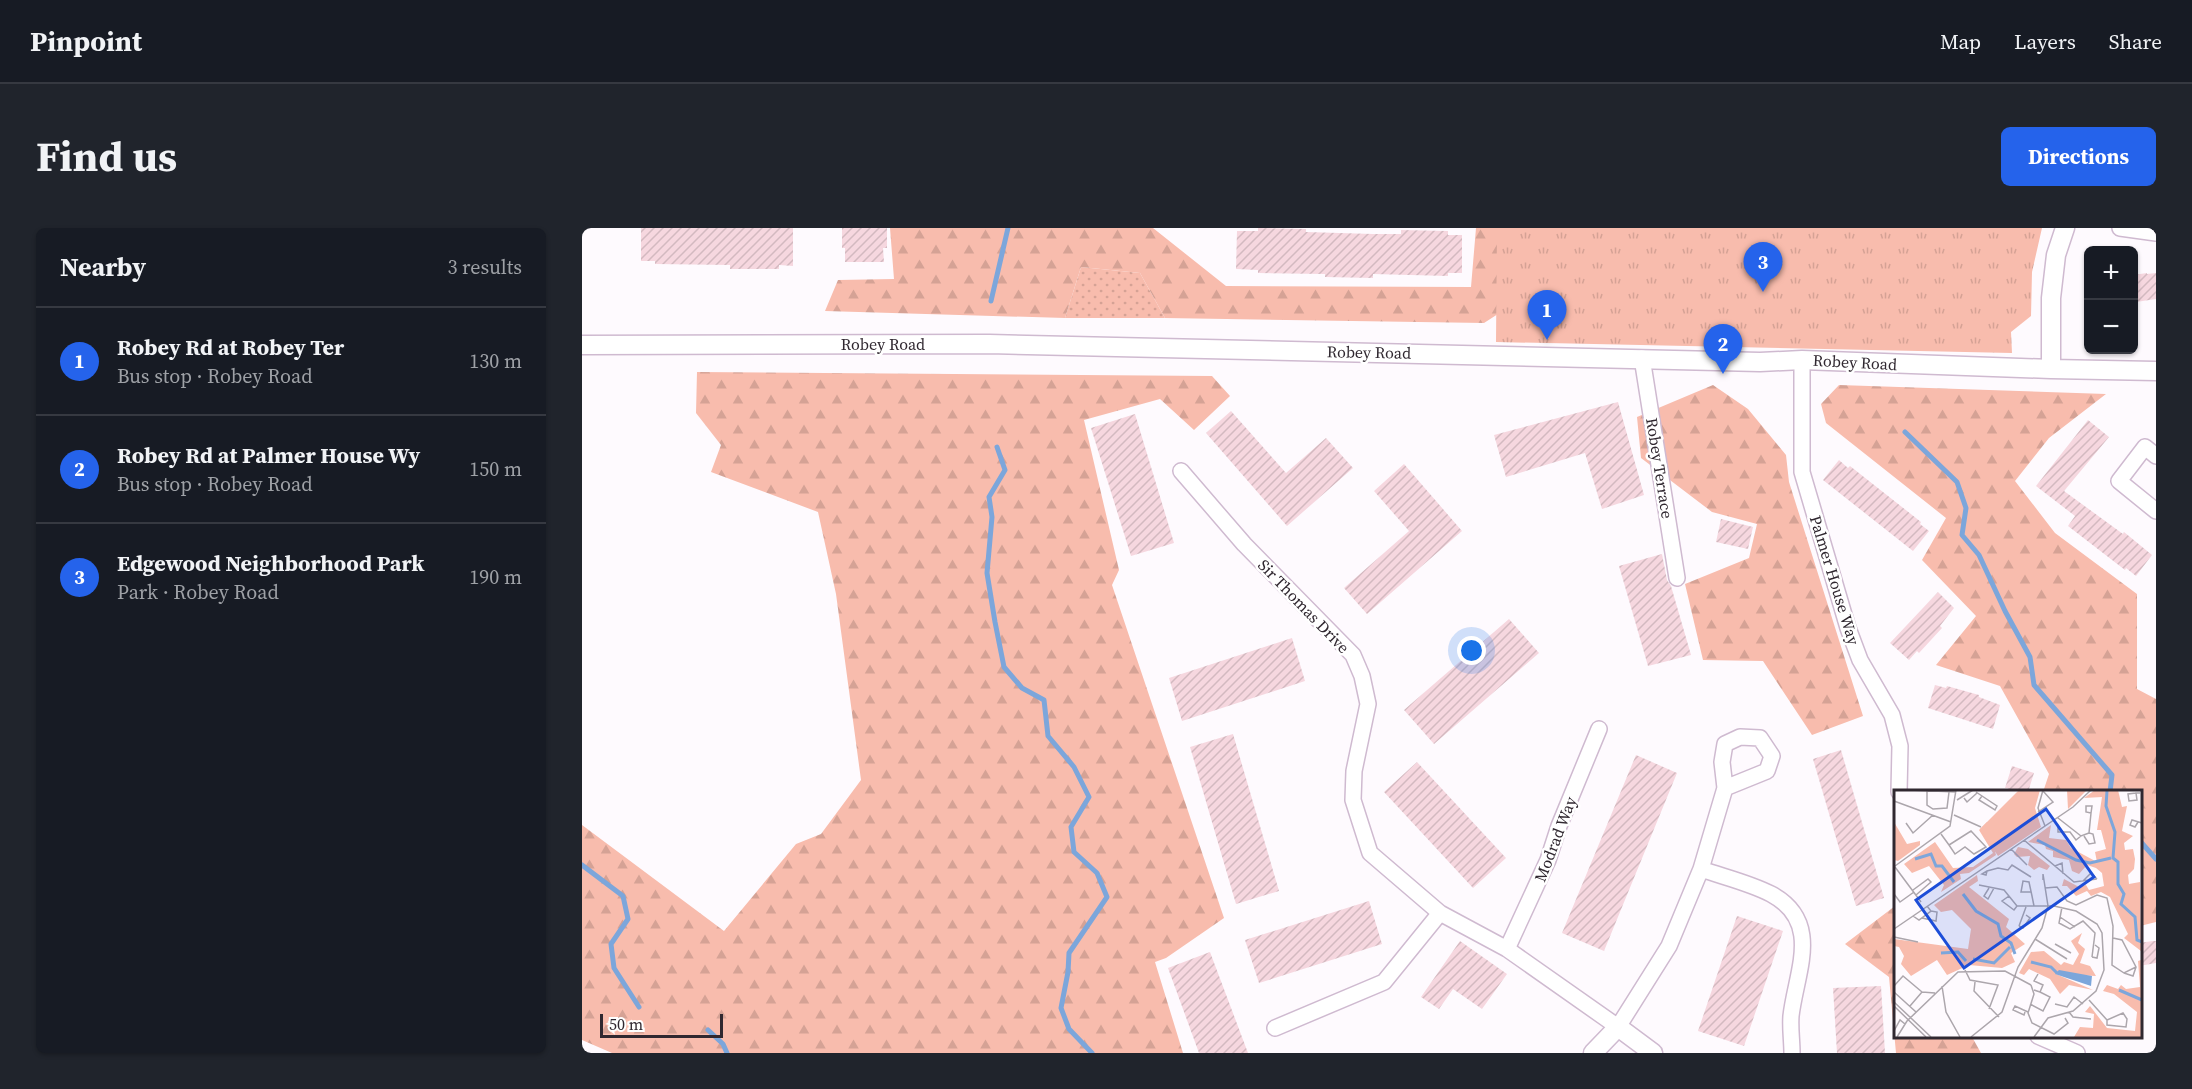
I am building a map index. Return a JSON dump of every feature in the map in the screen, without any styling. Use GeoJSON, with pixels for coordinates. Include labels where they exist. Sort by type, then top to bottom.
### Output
{"type":"FeatureCollection","features":[{"type":"Feature","properties":{"kind":"street"},"geometry":{"type":"LineString","coordinates":[[2051,369],[2052,288],[2056,255],[2066,228]]}},
{"type":"Feature","properties":{"kind":"street"},"geometry":{"type":"LineString","coordinates":[[2120,228],[2156,233]]}},
{"type":"Feature","properties":{"kind":"street","name":"Robey Road"},"geometry":{"type":"LineString","coordinates":[[582,345],[989,344],[1760,362],[1802,360],[2051,369],[2156,370]]}},
{"type":"Feature","properties":{"kind":"street","name":"Robey Terrace"},"geometry":{"type":"LineString","coordinates":[[1642,358],[1677,578]]}},
{"type":"Feature","properties":{"kind":"street","name":"Palmer House Way"},"geometry":{"type":"LineString","coordinates":[[1802,360],[1802,472],[1848,628],[1860,660],[1892,715],[1900,746],[1899,790]]}},
{"type":"Feature","properties":{"kind":"street"},"geometry":{"type":"LineString","coordinates":[[2154,505],[2120,481],[2145,447],[2156,456]]}},
{"type":"Feature","properties":{"kind":"street","name":"Sir Thomas Drive"},"geometry":{"type":"LineString","coordinates":[[1181,471],[1244,544],[1353,655],[1362,676],[1368,704],[1354,771],[1353,800],[1370,853],[1440,913],[1507,949],[1618,1026]]}},
{"type":"Feature","properties":{"kind":"street","name":"Modrad Way"},"geometry":{"type":"LineString","coordinates":[[1507,949],[1548,860],[1559,826],[1599,729]]}},
{"type":"Feature","properties":{"kind":"street"},"geometry":{"type":"LineString","coordinates":[[1593,1053],[1618,1026],[1669,946],[1701,869],[1725,788]]}},
{"type":"Feature","properties":{"kind":"street"},"geometry":{"type":"LineString","coordinates":[[1701,869],[1771,894],[1790,907],[1802,929],[1803,963],[1791,1016],[1792,1053]]}},
{"type":"Feature","properties":{"kind":"street"},"geometry":{"type":"LineString","coordinates":[[1275,1028],[1384,982],[1440,913]]}},
{"type":"Feature","properties":{"kind":"street"},"geometry":{"type":"LineString","coordinates":[[1618,1026],[1653,1053]]}},
{"type":"Feature","properties":{"kind":"street"},"geometry":{"type":"LineString","coordinates":[[2043,1038],[2077,1053]]}},
{"type":"Feature","properties":{"kind":"green space"},"geometry":{"type":"Polygon","coordinates":[[[890,228],[1153,228],[1226,286],[1471,287],[1476,228],[1579,228],[1515,303],[1484,323],[1165,318],[1140,273],[1081,267],[1065,318],[825,311],[838,280],[894,279],[890,228]]]}},
{"type":"Feature","properties":{"kind":"green space"},"geometry":{"type":"Polygon","coordinates":[[[1497,228],[2042,228],[2032,272],[2031,316],[2011,332],[2012,353],[1496,342],[1497,228]]]}},
{"type":"Feature","properties":{"kind":"green space"},"geometry":{"type":"Polygon","coordinates":[[[1081,267],[1140,273],[1165,318],[1065,318],[1081,267]]]}},
{"type":"Feature","properties":{"kind":"green space"},"geometry":{"type":"Polygon","coordinates":[[[697,372],[1212,376],[1230,396],[1194,430],[1160,399],[1084,420],[1119,570],[1112,585],[1224,918],[1166,958],[1155,962],[1183,1053],[612,1053],[582,1040],[582,825],[724,931],[796,844],[821,834],[861,780],[836,594],[818,512],[711,472],[721,445],[696,413],[697,372]]]}},
{"type":"Feature","properties":{"kind":"green space"},"geometry":{"type":"Polygon","coordinates":[[[1713,385],[1748,409],[1786,455],[1789,482],[1863,716],[1812,735],[1763,661],[1703,660],[1685,584],[1749,558],[1757,524],[1712,512],[1641,458],[1637,417],[1713,385]]]}},
{"type":"Feature","properties":{"kind":"green space"},"geometry":{"type":"Polygon","coordinates":[[[1839,385],[2106,394],[2049,438],[2015,481],[2055,533],[2137,594],[2137,689],[2156,699],[2156,922],[2141,926],[2141,790],[2044,790],[2049,774],[2000,686],[1936,665],[1976,616],[1922,560],[1946,518],[1826,423],[1821,404],[1839,385]]]}},
{"type":"Feature","properties":{"kind":"green space"},"geometry":{"type":"Polygon","coordinates":[[[1894,907],[1894,1031],[1889,977],[1845,944],[1894,907]]]}},
{"type":"Feature","properties":{"kind":"green space"},"geometry":{"type":"Polygon","coordinates":[[[1895,1038],[1973,1038],[1981,1053],[1896,1053],[1895,1038]]]}},
{"type":"Feature","properties":{"kind":"building"},"geometry":{"type":"Polygon","coordinates":[[[641,228],[793,228],[793,266],[779,265],[779,269],[730,269],[730,265],[655,264],[655,261],[641,261],[641,228]]]}},
{"type":"Feature","properties":{"kind":"building"},"geometry":{"type":"Polygon","coordinates":[[[842,228],[887,228],[887,248],[883,248],[884,262],[845,262],[842,228]]]}},
{"type":"Feature","properties":{"kind":"building"},"geometry":{"type":"Polygon","coordinates":[[[1258,228],[1373,234],[1401,234],[1401,230],[1448,231],[1448,235],[1462,235],[1462,273],[1448,273],[1448,276],[1373,274],[1373,278],[1325,277],[1325,274],[1258,273],[1258,270],[1236,269],[1237,231],[1258,231],[1258,228]]]}},
{"type":"Feature","properties":{"kind":"building"},"geometry":{"type":"Polygon","coordinates":[[[2156,273],[2156,299],[2138,302],[2138,274],[2156,273]]]}},
{"type":"Feature","properties":{"kind":"building"},"geometry":{"type":"Polygon","coordinates":[[[1618,402],[1644,495],[1602,509],[1585,453],[1506,477],[1494,435],[1618,402]]]}},
{"type":"Feature","properties":{"kind":"building"},"geometry":{"type":"Polygon","coordinates":[[[1231,411],[1286,473],[1326,438],[1353,468],[1287,526],[1206,433],[1231,411]]]}},
{"type":"Feature","properties":{"kind":"building"},"geometry":{"type":"Polygon","coordinates":[[[1135,414],[1174,543],[1131,556],[1091,428],[1135,414]]]}},
{"type":"Feature","properties":{"kind":"building"},"geometry":{"type":"Polygon","coordinates":[[[2088,420],[2109,437],[2064,491],[2123,534],[2124,532],[2152,555],[2136,576],[2068,526],[2075,516],[2036,486],[2088,420]]]}},
{"type":"Feature","properties":{"kind":"building"},"geometry":{"type":"Polygon","coordinates":[[[1839,460],[1848,468],[1850,466],[1921,522],[1920,524],[1929,531],[1913,551],[1823,480],[1839,460]]]}},
{"type":"Feature","properties":{"kind":"building"},"geometry":{"type":"Polygon","coordinates":[[[1404,464],[1462,531],[1367,614],[1344,588],[1409,531],[1374,491],[1404,464]]]}},
{"type":"Feature","properties":{"kind":"building"},"geometry":{"type":"Polygon","coordinates":[[[1721,519],[1753,527],[1748,549],[1716,542],[1721,519]]]}},
{"type":"Feature","properties":{"kind":"building"},"geometry":{"type":"Polygon","coordinates":[[[1662,554],[1667,580],[1671,586],[1691,655],[1648,666],[1619,566],[1662,554]]]}},
{"type":"Feature","properties":{"kind":"building"},"geometry":{"type":"Polygon","coordinates":[[[1938,592],[1954,608],[1940,626],[1942,628],[1919,653],[1917,651],[1909,660],[1890,643],[1938,592]]]}},
{"type":"Feature","properties":{"kind":"building"},"geometry":{"type":"Polygon","coordinates":[[[1509,619],[1539,653],[1434,744],[1404,710],[1509,619]]]}},
{"type":"Feature","properties":{"kind":"building"},"geometry":{"type":"Polygon","coordinates":[[[1292,638],[1305,681],[1182,721],[1169,678],[1292,638]]]}},
{"type":"Feature","properties":{"kind":"building"},"geometry":{"type":"Polygon","coordinates":[[[1935,685],[1979,695],[1979,697],[2000,705],[1993,729],[1928,708],[1935,685]]]}},
{"type":"Feature","properties":{"kind":"building"},"geometry":{"type":"Polygon","coordinates":[[[1233,734],[1279,891],[1236,904],[1190,747],[1233,734]]]}},
{"type":"Feature","properties":{"kind":"building"},"geometry":{"type":"Polygon","coordinates":[[[1841,750],[1884,898],[1856,906],[1813,759],[1841,750]]]}},
{"type":"Feature","properties":{"kind":"building"},"geometry":{"type":"Polygon","coordinates":[[[1636,755],[1677,773],[1604,951],[1562,933],[1636,755]]]}},
{"type":"Feature","properties":{"kind":"building"},"geometry":{"type":"Polygon","coordinates":[[[1417,762],[1506,858],[1473,888],[1384,792],[1417,762]]]}},
{"type":"Feature","properties":{"kind":"building"},"geometry":{"type":"Polygon","coordinates":[[[2012,766],[2034,773],[2029,790],[2005,788],[2012,766]]]}},
{"type":"Feature","properties":{"kind":"building"},"geometry":{"type":"Polygon","coordinates":[[[1369,901],[1382,944],[1259,983],[1245,940],[1369,901]]]}},
{"type":"Feature","properties":{"kind":"building"},"geometry":{"type":"Polygon","coordinates":[[[1737,916],[1783,931],[1744,1046],[1698,1031],[1737,916]]]}},
{"type":"Feature","properties":{"kind":"building"},"geometry":{"type":"Polygon","coordinates":[[[1460,941],[1507,974],[1482,1009],[1453,989],[1439,1009],[1421,997],[1460,941]]]}},
{"type":"Feature","properties":{"kind":"building"},"geometry":{"type":"Polygon","coordinates":[[[2156,941],[2156,963],[2141,966],[2141,943],[2156,941]]]}},
{"type":"Feature","properties":{"kind":"building"},"geometry":{"type":"Polygon","coordinates":[[[1210,952],[1248,1053],[1199,1053],[1168,968],[1210,952]]]}},
{"type":"Feature","properties":{"kind":"building"},"geometry":{"type":"Polygon","coordinates":[[[1881,986],[1885,1053],[1837,1053],[1833,988],[1881,986]]]}},
{"type":"Feature","properties":{"kind":"waterway"},"geometry":{"type":"LineString","coordinates":[[991,301],[1008,228]]}},
{"type":"Feature","properties":{"kind":"waterway"},"geometry":{"type":"LineString","coordinates":[[1905,432],[1957,482],[1966,508],[1962,535],[1979,555],[2030,657],[2034,685],[2112,775],[2110,790]]}},
{"type":"Feature","properties":{"kind":"waterway"},"geometry":{"type":"LineString","coordinates":[[997,447],[1005,470],[989,497],[992,517],[987,573],[1004,667],[1022,688],[1044,700],[1048,736],[1074,767],[1089,797],[1071,827],[1074,852],[1097,873],[1107,897],[1069,953],[1061,1008],[1069,1029],[1092,1053]]}},
{"type":"Feature","properties":{"kind":"waterway"},"geometry":{"type":"LineString","coordinates":[[2141,842],[2156,859]]}},
{"type":"Feature","properties":{"kind":"waterway"},"geometry":{"type":"LineString","coordinates":[[582,865],[623,896],[628,919],[611,944],[614,968],[639,1007]]}},
{"type":"Feature","properties":{"kind":"waterway"},"geometry":{"type":"LineString","coordinates":[[708,1030],[723,1044],[727,1053]]}},
{"type":"Feature","properties":{"kind":"place","name":"Edgewood Neighborhood Park"},"geometry":{"type":"Point","coordinates":[1763,292]}},
{"type":"Feature","properties":{"kind":"place","name":"Robey Rd at Robey Ter"},"geometry":{"type":"Point","coordinates":[1547,340]}},
{"type":"Feature","properties":{"kind":"place","name":"Robey Rd at Palmer House Wy"},"geometry":{"type":"Point","coordinates":[1723,374]}}]}
